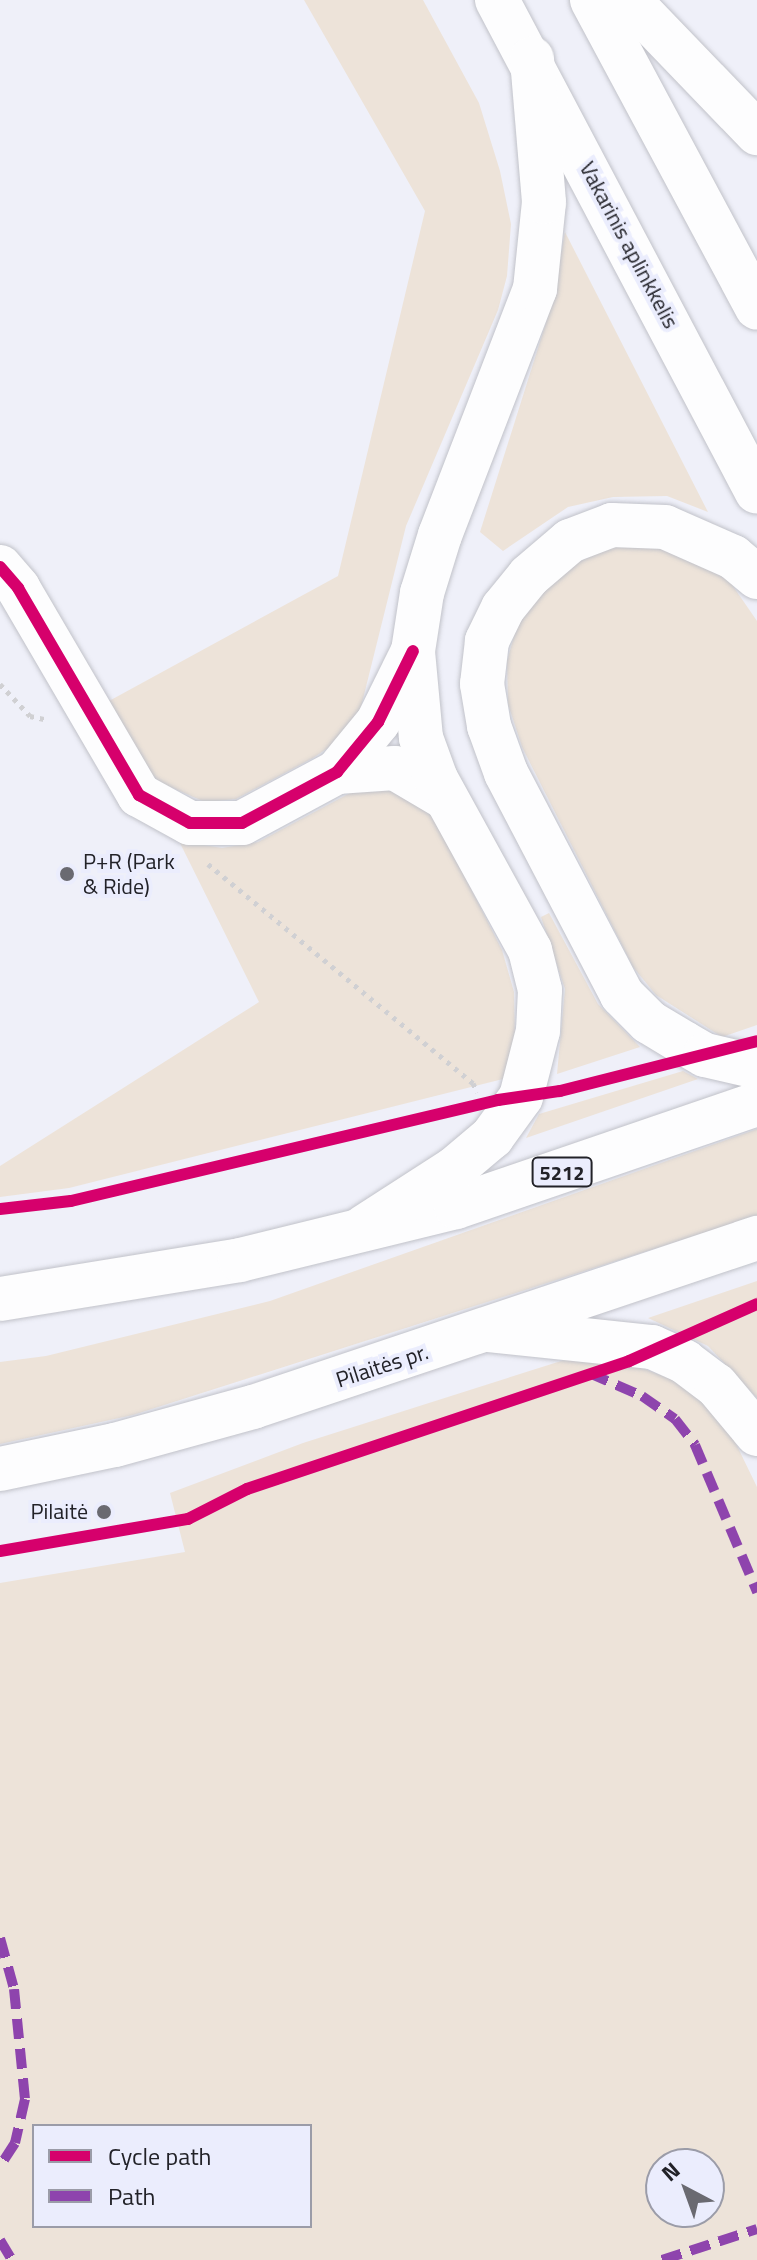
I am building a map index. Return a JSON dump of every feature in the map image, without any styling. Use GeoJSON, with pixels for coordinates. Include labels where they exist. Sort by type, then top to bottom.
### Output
{"type":"FeatureCollection","features":[{"type":"Feature","properties":{"kind":"main road","name":"Vakarinis aplinkkelis"},"geometry":{"type":"LineString","coordinates":[[497,0],[532,59],[757,492]]}},
{"type":"Feature","properties":{"kind":"main road"},"geometry":{"type":"LineString","coordinates":[[592,0],[757,308]]}},
{"type":"Feature","properties":{"kind":"main road"},"geometry":{"type":"LineString","coordinates":[[629,0],[757,133]]}},
{"type":"Feature","properties":{"kind":"main road"},"geometry":{"type":"LineString","coordinates":[[364,1227],[454,1169],[492,1137],[521,1097],[538,1031],[540,990],[530,950],[446,798],[421,738],[413,651],[422,593],[440,535],[535,289],[544,202],[532,59]]}},
{"type":"Feature","properties":{"kind":"main road"},"geometry":{"type":"LineString","coordinates":[[757,577],[733,557],[665,527],[612,525],[570,541],[529,576],[503,608],[487,641],[482,684],[489,726],[506,773],[622,995],[649,1022],[705,1055],[757,1067]]}},
{"type":"Feature","properties":{"kind":"main road"},"geometry":{"type":"LineString","coordinates":[[0,567],[18,588],[121,769],[139,795],[190,823],[242,823],[337,772],[378,722],[413,651]]}},
{"type":"Feature","properties":{"kind":"main road"},"geometry":{"type":"LineString","coordinates":[[337,772],[395,768],[446,798]]}},
{"type":"Feature","properties":{"kind":"main road","name":"5212"},"geometry":{"type":"LineString","coordinates":[[0,1299],[240,1260],[470,1202],[757,1104]]}},
{"type":"Feature","properties":{"kind":"main road","name":"Pilaitės pr."},"geometry":{"type":"LineString","coordinates":[[0,1469],[180,1428],[489,1330],[757,1238]]}},
{"type":"Feature","properties":{"kind":"main road"},"geometry":{"type":"LineString","coordinates":[[489,1330],[652,1347],[716,1385],[757,1434]]}},
{"type":"Feature","properties":{"kind":"path"},"geometry":{"type":"LineString","coordinates":[[428,1047],[473,1083]]}},
{"type":"Feature","properties":{"kind":"shaded area"},"geometry":{"type":"Polygon","coordinates":[[[304,0],[423,0],[479,103],[500,171],[511,224],[507,276],[498,310],[406,526],[359,715],[340,740],[313,758],[236,799],[205,802],[159,782],[138,759],[109,701],[338,576],[425,211],[304,0]]]}},
{"type":"Feature","properties":{"kind":"shaded area"},"geometry":{"type":"Polygon","coordinates":[[[565,232],[708,512],[667,496],[613,497],[568,507],[503,551],[480,532],[550,310],[565,232]]]}},
{"type":"Feature","properties":{"kind":"shaded area"},"geometry":{"type":"Polygon","coordinates":[[[656,546],[726,576],[757,621],[757,1025],[722,1037],[656,995],[633,967],[522,747],[508,704],[507,661],[517,626],[540,593],[571,565],[612,547],[656,546]]]}},
{"type":"Feature","properties":{"kind":"shaded area"},"geometry":{"type":"Polygon","coordinates":[[[382,784],[434,816],[502,950],[514,992],[515,1035],[503,1079],[69,1188],[0,1197],[0,1166],[259,1002],[179,841],[222,848],[258,842],[352,792],[382,784]]]}},
{"type":"Feature","properties":{"kind":"shaded area"},"geometry":{"type":"Polygon","coordinates":[[[549,913],[598,1004],[640,1047],[557,1074],[565,989],[541,917],[549,913]]]}},
{"type":"Feature","properties":{"kind":"shaded area"},"geometry":{"type":"Polygon","coordinates":[[[683,1071],[698,1079],[526,1138],[539,1114],[683,1071]]]}},
{"type":"Feature","properties":{"kind":"shaded area"},"geometry":{"type":"Polygon","coordinates":[[[757,1129],[757,1216],[133,1415],[0,1444],[0,1362],[46,1356],[270,1301],[757,1129]]]}},
{"type":"Feature","properties":{"kind":"shaded area"},"geometry":{"type":"Polygon","coordinates":[[[757,1281],[757,1398],[708,1346],[648,1318],[757,1281]]]}},
{"type":"Feature","properties":{"kind":"shaded area"},"geometry":{"type":"Polygon","coordinates":[[[580,1355],[607,1355],[679,1382],[725,1421],[757,1487],[757,2260],[0,2260],[0,1583],[185,1552],[170,1493],[303,1443],[580,1355]]]}},
{"type":"Feature","properties":{"kind":"marked path"},"geometry":{"type":"LineString","coordinates":[[589,1373],[642,1396],[675,1419],[695,1445],[757,1592]]}},
{"type":"Feature","properties":{"kind":"marked path"},"geometry":{"type":"LineString","coordinates":[[0,1938],[14,1989],[25,2099],[15,2143],[0,2166]]}},
{"type":"Feature","properties":{"kind":"marked path"},"geometry":{"type":"LineString","coordinates":[[662,2260],[757,2229]]}},
{"type":"Feature","properties":{"kind":"marked path"},"geometry":{"type":"LineString","coordinates":[[0,2240],[12,2260]]}},
{"type":"Feature","properties":{"kind":"cycle path"},"geometry":{"type":"LineString","coordinates":[[0,567],[18,588],[139,795],[190,823],[242,823],[337,772],[378,722],[413,651]]}},
{"type":"Feature","properties":{"kind":"cycle path"},"geometry":{"type":"LineString","coordinates":[[0,1209],[71,1201],[498,1100],[560,1091],[757,1041]]}},
{"type":"Feature","properties":{"kind":"cycle path"},"geometry":{"type":"LineString","coordinates":[[0,1551],[188,1519],[247,1489],[629,1361],[757,1304]]}},
{"type":"Feature","properties":{"kind":"place","name":"P+R (Park & Ride)"},"geometry":{"type":"Point","coordinates":[67,874]}},
{"type":"Feature","properties":{"kind":"place","name":"Pilaitė"},"geometry":{"type":"Point","coordinates":[104,1512]}}]}
